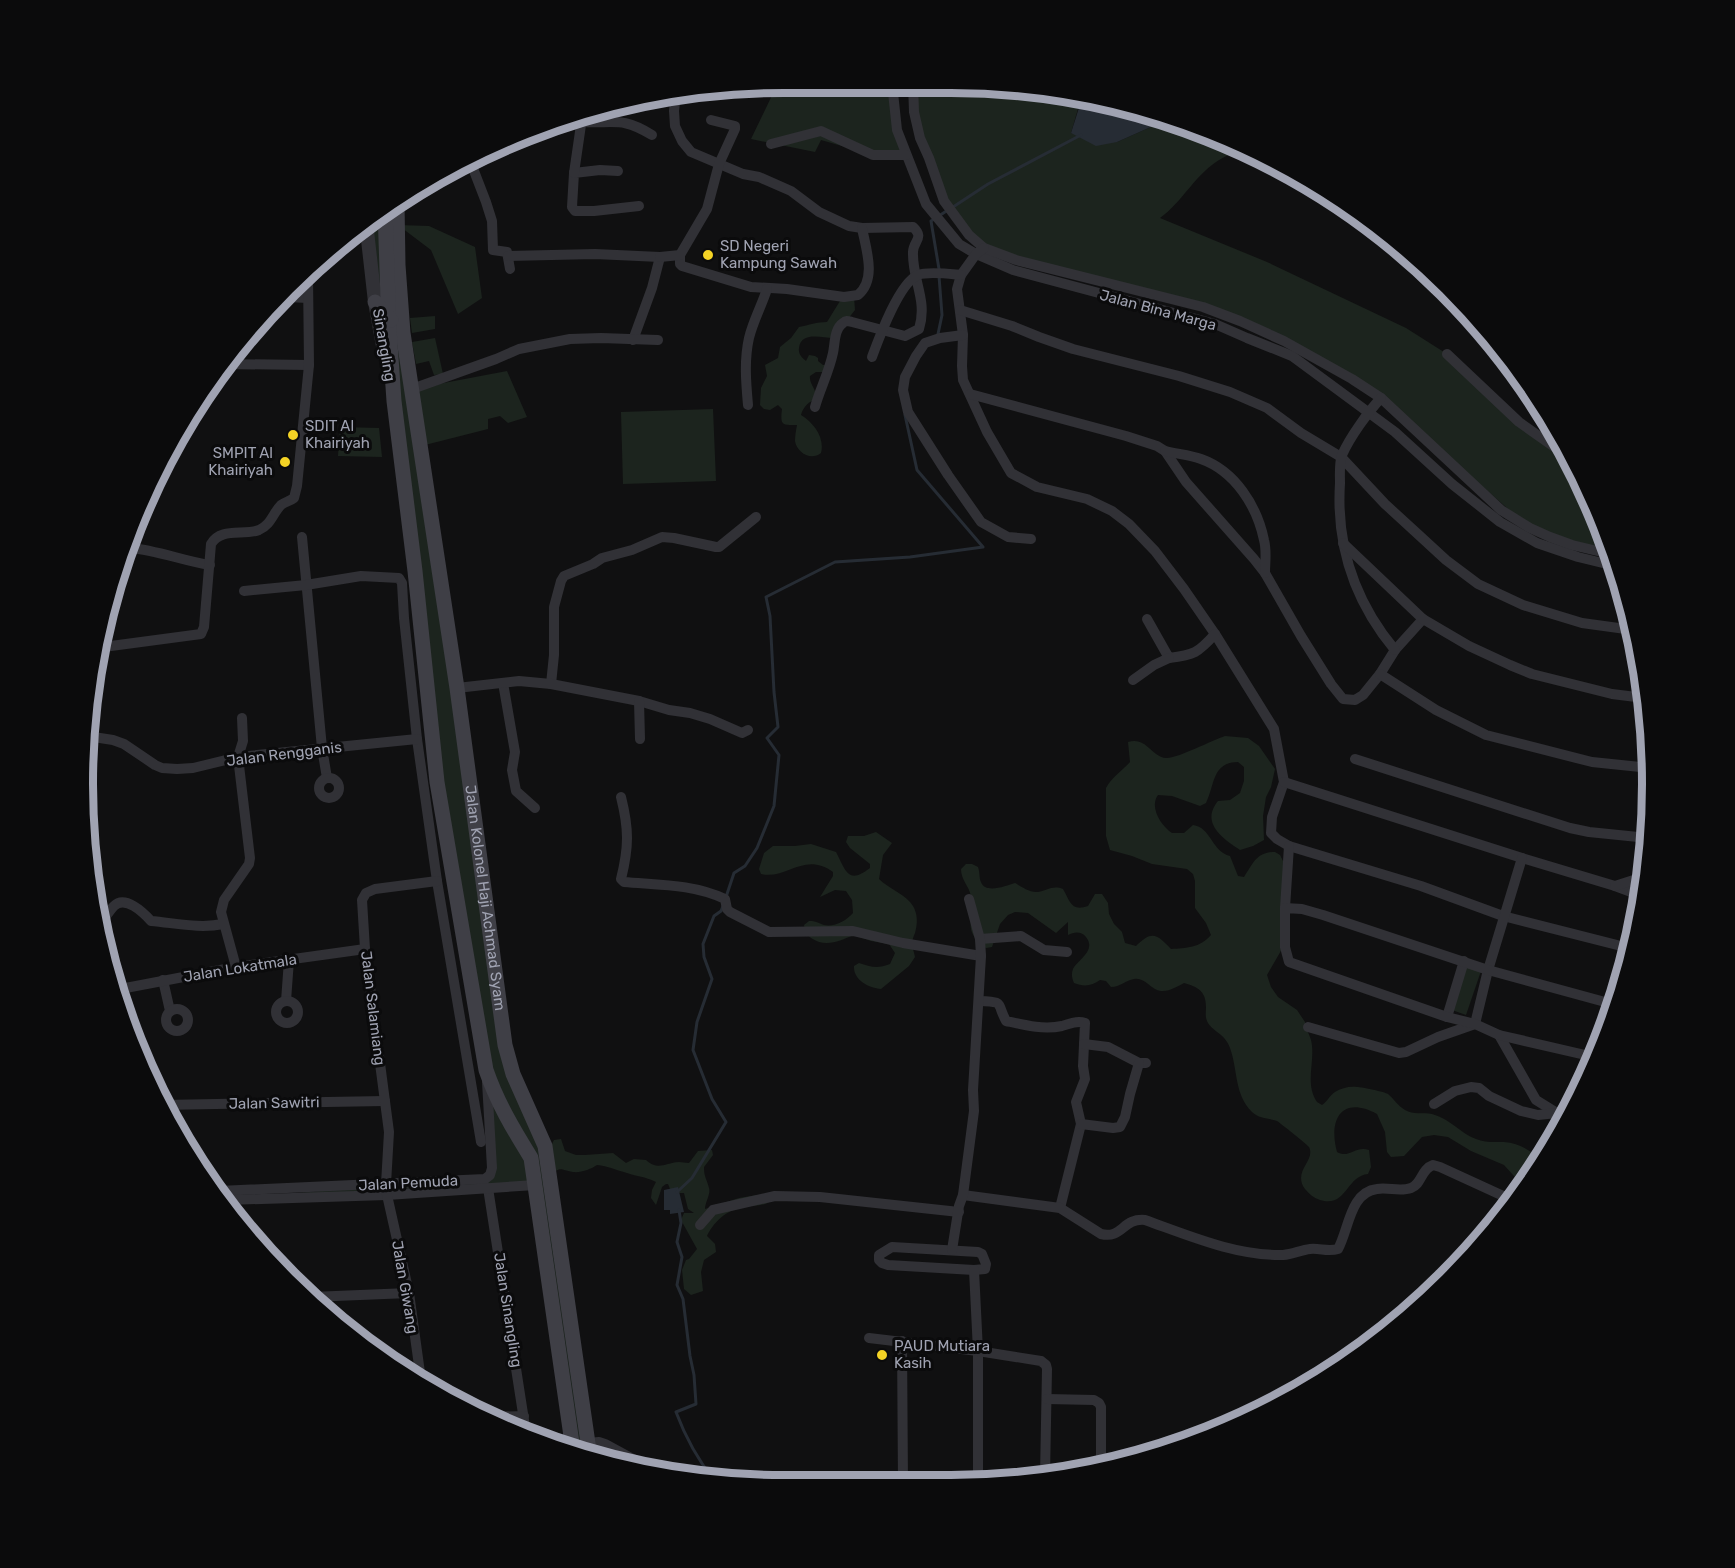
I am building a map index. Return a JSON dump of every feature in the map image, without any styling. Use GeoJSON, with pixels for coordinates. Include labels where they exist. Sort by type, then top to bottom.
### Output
{"type":"FeatureCollection","features":[{"type":"Feature","properties":{"kind":"main road","name":"Jalan Kolonel Haji Achmad Syam"},"geometry":{"type":"LineString","coordinates":[[397,211],[403,333],[457,687],[506,1047],[520,1092],[545,1146],[588,1446]]}},
{"type":"Feature","properties":{"kind":"main road","name":"Jalan Kolonel Haji Achmad Syam"},"geometry":{"type":"LineString","coordinates":[[385,220],[382,301],[389,318],[394,401],[415,571],[437,782],[486,1070],[507,1120],[531,1158],[572,1441]]}},
{"type":"Feature","properties":{"kind":"main road"},"geometry":{"type":"LineString","coordinates":[[389,318],[403,333]]}},
{"type":"Feature","properties":{"kind":"main road"},"geometry":{"type":"LineString","coordinates":[[421,634],[448,635]]}},
{"type":"Feature","properties":{"kind":"main road"},"geometry":{"type":"LineString","coordinates":[[423,653],[451,654]]}},
{"type":"Feature","properties":{"kind":"main road"},"geometry":{"type":"LineString","coordinates":[[553,1311],[569,1308]]}},
{"type":"Feature","properties":{"kind":"street","name":"Jalan Bina Marga"},"geometry":{"type":"LineString","coordinates":[[893,93],[897,130],[924,199],[959,244],[1203,307],[1284,341],[1381,398],[1501,510],[1550,537],[1601,552]]}},
{"type":"Feature","properties":{"kind":"street"},"geometry":{"type":"LineString","coordinates":[[913,93],[914,112],[920,138],[942,195],[980,251],[961,275],[957,289],[963,335],[963,380],[987,432],[1011,473],[1037,487],[1087,499],[1121,517],[1155,551],[1215,634],[1274,729],[1284,782],[1272,817],[1271,833],[1289,846],[1421,886],[1503,916],[1622,946]]}},
{"type":"Feature","properties":{"kind":"street"},"geometry":{"type":"LineString","coordinates":[[675,102],[675,126],[682,141],[691,152],[791,191],[819,212],[849,226],[913,227],[917,230],[919,238],[913,250],[922,301],[923,316],[919,329],[904,336],[846,321],[842,323],[835,336],[833,354],[815,407]]}},
{"type":"Feature","properties":{"kind":"street"},"geometry":{"type":"LineString","coordinates":[[594,120],[636,125],[652,135]]}},
{"type":"Feature","properties":{"kind":"street"},"geometry":{"type":"LineString","coordinates":[[711,120],[735,126],[735,129],[719,164],[706,209],[680,255],[682,266],[751,287],[788,289],[844,297],[858,295],[867,284],[868,268],[862,228]]}},
{"type":"Feature","properties":{"kind":"street"},"geometry":{"type":"LineString","coordinates":[[581,124],[574,173],[572,207],[575,211],[594,211],[639,206]]}},
{"type":"Feature","properties":{"kind":"street"},"geometry":{"type":"LineString","coordinates":[[771,144],[821,131],[873,155],[906,155]]}},
{"type":"Feature","properties":{"kind":"street"},"geometry":{"type":"LineString","coordinates":[[471,168],[492,221],[492,250],[506,251],[510,269]]}},
{"type":"Feature","properties":{"kind":"street"},"geometry":{"type":"LineString","coordinates":[[574,173],[600,170],[618,171]]}},
{"type":"Feature","properties":{"kind":"street"},"geometry":{"type":"LineString","coordinates":[[924,199],[942,195]]}},
{"type":"Feature","properties":{"kind":"street"},"geometry":{"type":"LineString","coordinates":[[368,232],[382,301]]}},
{"type":"Feature","properties":{"kind":"street","name":"Jalan Bina Marga"},"geometry":{"type":"LineString","coordinates":[[980,251],[1013,270],[1215,324],[1292,356],[1395,432],[1452,484],[1500,522],[1537,543],[1606,564]]}},
{"type":"Feature","properties":{"kind":"street"},"geometry":{"type":"LineString","coordinates":[[508,255],[596,254],[660,257],[680,255]]}},
{"type":"Feature","properties":{"kind":"street"},"geometry":{"type":"LineString","coordinates":[[633,340],[652,288],[660,257]]}},
{"type":"Feature","properties":{"kind":"street"},"geometry":{"type":"LineString","coordinates":[[872,357],[901,293],[918,275],[961,275]]}},
{"type":"Feature","properties":{"kind":"street"},"geometry":{"type":"LineString","coordinates":[[107,647],[201,634],[204,627],[213,541],[234,532],[259,530],[266,526],[282,505],[294,498],[309,365],[308,283]]}},
{"type":"Feature","properties":{"kind":"street"},"geometry":{"type":"LineString","coordinates":[[748,405],[746,380],[749,338],[767,289]]}},
{"type":"Feature","properties":{"kind":"street"},"geometry":{"type":"LineString","coordinates":[[293,297],[308,298]]}},
{"type":"Feature","properties":{"kind":"street","name":"Sinangling"},"geometry":{"type":"LineString","coordinates":[[382,301],[394,401]]}},
{"type":"Feature","properties":{"kind":"street"},"geometry":{"type":"LineString","coordinates":[[960,310],[1012,326],[1073,349],[1179,376],[1230,392],[1267,408],[1301,433],[1341,457],[1414,531],[1446,560],[1478,584],[1523,604],[1582,623],[1624,629]]}},
{"type":"Feature","properties":{"kind":"street"},"geometry":{"type":"LineString","coordinates":[[963,335],[924,343],[905,377],[903,390],[908,412],[981,522],[1008,537],[1031,539]]}},
{"type":"Feature","properties":{"kind":"street"},"geometry":{"type":"LineString","coordinates":[[412,389],[519,349],[570,339],[658,340]]}},
{"type":"Feature","properties":{"kind":"street"},"geometry":{"type":"LineString","coordinates":[[1446,354],[1519,422],[1553,446]]}},
{"type":"Feature","properties":{"kind":"street"},"geometry":{"type":"LineString","coordinates":[[235,364],[309,365]]}},
{"type":"Feature","properties":{"kind":"street"},"geometry":{"type":"LineString","coordinates":[[970,394],[1126,436],[1156,446],[1165,452],[1186,482],[1265,573],[1301,636],[1343,699],[1355,700],[1363,695],[1395,650],[1423,619]]}},
{"type":"Feature","properties":{"kind":"street"},"geometry":{"type":"LineString","coordinates":[[1381,398],[1368,411],[1341,457],[1340,512],[1343,543],[1362,602],[1380,632],[1395,650]]}},
{"type":"Feature","properties":{"kind":"street"},"geometry":{"type":"LineString","coordinates":[[1165,452],[1201,459],[1224,471],[1238,486],[1260,524],[1265,543],[1265,573]]}},
{"type":"Feature","properties":{"kind":"street"},"geometry":{"type":"LineString","coordinates":[[551,684],[554,656],[554,607],[564,576],[602,558],[632,550],[662,537],[719,547],[756,517]]}},
{"type":"Feature","properties":{"kind":"street"},"geometry":{"type":"LineString","coordinates":[[302,537],[322,748],[327,777]]}},
{"type":"Feature","properties":{"kind":"street"},"geometry":{"type":"LineString","coordinates":[[1343,543],[1423,619],[1469,646],[1532,674],[1612,694],[1636,697]]}},
{"type":"Feature","properties":{"kind":"street"},"geometry":{"type":"LineString","coordinates":[[135,548],[210,565]]}},
{"type":"Feature","properties":{"kind":"street"},"geometry":{"type":"LineString","coordinates":[[244,591],[306,585],[361,576],[399,578],[402,583],[417,739],[437,881],[481,1142]]}},
{"type":"Feature","properties":{"kind":"street"},"geometry":{"type":"LineString","coordinates":[[1147,619],[1169,658]]}},
{"type":"Feature","properties":{"kind":"street"},"geometry":{"type":"LineString","coordinates":[[1133,680],[1154,665],[1169,658],[1187,656],[1201,650],[1215,634]]}},
{"type":"Feature","properties":{"kind":"street"},"geometry":{"type":"LineString","coordinates":[[1380,674],[1436,710],[1486,735],[1592,762],[1642,767]]}},
{"type":"Feature","properties":{"kind":"street"},"geometry":{"type":"LineString","coordinates":[[457,687],[519,681],[551,684],[690,713],[742,733],[748,730]]}},
{"type":"Feature","properties":{"kind":"street"},"geometry":{"type":"LineString","coordinates":[[503,682],[515,752],[512,770],[516,791],[535,808]]}},
{"type":"Feature","properties":{"kind":"street"},"geometry":{"type":"LineString","coordinates":[[639,701],[640,739]]}},
{"type":"Feature","properties":{"kind":"street"},"geometry":{"type":"LineString","coordinates":[[236,967],[221,912],[224,900],[249,864],[250,858],[238,757],[243,741],[242,718]]}},
{"type":"Feature","properties":{"kind":"street","name":"Jalan Rengganis"},"geometry":{"type":"LineString","coordinates":[[94,737],[124,744],[162,768],[193,768],[238,757],[417,739]]}},
{"type":"Feature","properties":{"kind":"street"},"geometry":{"type":"LineString","coordinates":[[1355,759],[1570,828],[1640,840]]}},
{"type":"Feature","properties":{"kind":"street"},"geometry":{"type":"LineString","coordinates":[[1284,782],[1633,893]]}},
{"type":"Feature","properties":{"kind":"street"},"geometry":{"type":"LineString","coordinates":[[621,796],[627,821],[628,845],[622,881],[678,885],[711,893],[725,899],[730,912],[769,932],[853,931],[903,943],[981,956]]}},
{"type":"Feature","properties":{"kind":"street"},"geometry":{"type":"LineString","coordinates":[[1289,846],[1284,917],[1285,946],[1289,962],[1447,1017],[1475,1024],[1499,1035],[1586,1055]]}},
{"type":"Feature","properties":{"kind":"street"},"geometry":{"type":"LineString","coordinates":[[1475,1024],[1503,916],[1522,858]]}},
{"type":"Feature","properties":{"kind":"street"},"geometry":{"type":"LineString","coordinates":[[1615,886],[1635,880]]}},
{"type":"Feature","properties":{"kind":"street","name":"Jalan Salamiang"},"geometry":{"type":"LineString","coordinates":[[386,1190],[389,1132],[365,949],[362,900],[366,893],[375,889],[437,881]]}},
{"type":"Feature","properties":{"kind":"street"},"geometry":{"type":"LineString","coordinates":[[952,1250],[963,1195],[974,1111],[973,1090],[981,956],[980,939],[969,899]]}},
{"type":"Feature","properties":{"kind":"street"},"geometry":{"type":"LineString","coordinates":[[106,916],[112,907],[127,902],[145,913],[152,921],[189,925],[223,924]]}},
{"type":"Feature","properties":{"kind":"street"},"geometry":{"type":"LineString","coordinates":[[1285,908],[1302,909],[1323,915],[1488,970],[1606,1002]]}},
{"type":"Feature","properties":{"kind":"street"},"geometry":{"type":"LineString","coordinates":[[980,939],[1021,936],[1040,948],[1067,952]]}},
{"type":"Feature","properties":{"kind":"street","name":"Jalan Lokatmala"},"geometry":{"type":"LineString","coordinates":[[125,988],[236,967],[365,949]]}},
{"type":"Feature","properties":{"kind":"street"},"geometry":{"type":"LineString","coordinates":[[286,1001],[289,960]]}},
{"type":"Feature","properties":{"kind":"street"},"geometry":{"type":"LineString","coordinates":[[1447,1017],[1464,961]]}},
{"type":"Feature","properties":{"kind":"street"},"geometry":{"type":"LineString","coordinates":[[163,980],[170,1011]]}},
{"type":"Feature","properties":{"kind":"street"},"geometry":{"type":"LineString","coordinates":[[979,1001],[995,1002],[1002,1007],[1003,1018],[1006,1021],[1027,1026],[1052,1027],[1083,1022],[1085,1025],[1083,1037],[1085,1079],[1076,1102],[1081,1124],[1060,1208]]}},
{"type":"Feature","properties":{"kind":"street"},"geometry":{"type":"LineString","coordinates":[[1308,1027],[1406,1053],[1438,1036],[1475,1024]]}},
{"type":"Feature","properties":{"kind":"street"},"geometry":{"type":"LineString","coordinates":[[1499,1035],[1536,1100],[1557,1115]]}},
{"type":"Feature","properties":{"kind":"street"},"geometry":{"type":"LineString","coordinates":[[1081,1124],[1113,1128],[1120,1126],[1143,1063],[1108,1047],[1084,1044]]}},
{"type":"Feature","properties":{"kind":"street","name":"Jalan Pemuda"},"geometry":{"type":"LineString","coordinates":[[232,1200],[386,1190],[485,1179],[490,1175],[492,1168],[486,1070]]}},
{"type":"Feature","properties":{"kind":"street"},"geometry":{"type":"LineString","coordinates":[[1434,1104],[1455,1091],[1471,1087],[1479,1088],[1521,1111],[1556,1117]]}},
{"type":"Feature","properties":{"kind":"street","name":"Jalan Sawitri"},"geometry":{"type":"LineString","coordinates":[[173,1106],[385,1101]]}},
{"type":"Feature","properties":{"kind":"street"},"geometry":{"type":"LineString","coordinates":[[963,1195],[1060,1208],[1101,1234],[1117,1233],[1133,1220],[1145,1220],[1233,1250],[1287,1255],[1313,1249],[1331,1251],[1338,1249],[1354,1205],[1369,1190],[1413,1188],[1425,1170],[1433,1166],[1440,1167],[1505,1197]]}},
{"type":"Feature","properties":{"kind":"street","name":"Jalan Pemuda"},"geometry":{"type":"LineString","coordinates":[[226,1191],[386,1190],[535,1185]]}},
{"type":"Feature","properties":{"kind":"street","name":"Jalan Sinangling"},"geometry":{"type":"LineString","coordinates":[[488,1188],[525,1424]]}},
{"type":"Feature","properties":{"kind":"street","name":"Jalan Giwang"},"geometry":{"type":"LineString","coordinates":[[386,1190],[409,1293],[420,1371]]}},
{"type":"Feature","properties":{"kind":"street"},"geometry":{"type":"LineString","coordinates":[[700,1225],[713,1209],[775,1196],[820,1197],[958,1212]]}},
{"type":"Feature","properties":{"kind":"street"},"geometry":{"type":"LineString","coordinates":[[892,1247],[982,1254],[986,1264],[985,1269],[974,1270],[888,1265],[879,1260],[879,1255],[892,1247]]}},
{"type":"Feature","properties":{"kind":"street"},"geometry":{"type":"LineString","coordinates":[[974,1270],[978,1351],[978,1474]]}},
{"type":"Feature","properties":{"kind":"street"},"geometry":{"type":"LineString","coordinates":[[320,1297],[409,1293]]}},
{"type":"Feature","properties":{"kind":"street"},"geometry":{"type":"LineString","coordinates":[[869,1338],[978,1351],[1044,1363],[1047,1369],[1044,1468]]}},
{"type":"Feature","properties":{"kind":"street"},"geometry":{"type":"LineString","coordinates":[[903,1341],[903,1475]]}},
{"type":"Feature","properties":{"kind":"street"},"geometry":{"type":"LineString","coordinates":[[1047,1399],[1095,1400],[1099,1403],[1101,1407],[1101,1458]]}},
{"type":"Feature","properties":{"kind":"street"},"geometry":{"type":"LineString","coordinates":[[507,1416],[524,1416]]}},
{"type":"Feature","properties":{"kind":"street"},"geometry":{"type":"LineString","coordinates":[[592,1447],[599,1442],[627,1457]]}},
{"type":"Feature","properties":{"kind":"shaded area"},"geometry":{"type":"Polygon","coordinates":[[[773,93],[894,93],[906,155],[873,155],[821,140],[815,152],[751,139],[773,93]]]}},
{"type":"Feature","properties":{"kind":"shaded area"},"geometry":{"type":"Polygon","coordinates":[[[914,93],[996,94],[1079,105],[1071,133],[1117,142],[1156,125],[1232,153],[1208,168],[1175,205],[1160,218],[1267,262],[1406,328],[1447,354],[1519,422],[1552,445],[1571,478],[1601,551],[1530,528],[1381,398],[1240,321],[984,248],[944,201],[920,138],[914,93]]]}},
{"type":"Feature","properties":{"kind":"shaded area"},"geometry":{"type":"Polygon","coordinates":[[[1080,105],[1156,125],[1117,142],[1096,146],[1071,133],[1080,105]]]}},
{"type":"Feature","properties":{"kind":"shaded area"},"geometry":{"type":"Polygon","coordinates":[[[386,219],[412,389],[507,371],[527,417],[508,423],[500,416],[488,419],[488,429],[421,446],[505,1045],[550,1148],[554,1140],[561,1139],[565,1151],[576,1155],[613,1153],[626,1163],[634,1159],[646,1160],[658,1166],[679,1162],[689,1163],[698,1151],[712,1150],[713,1155],[704,1167],[709,1190],[705,1209],[757,1195],[771,1201],[737,1209],[726,1214],[713,1226],[707,1236],[715,1244],[716,1252],[704,1260],[701,1272],[703,1291],[691,1295],[684,1289],[682,1270],[686,1260],[697,1249],[681,1220],[684,1213],[694,1213],[688,1209],[684,1193],[674,1193],[666,1184],[662,1187],[656,1205],[651,1198],[656,1182],[597,1165],[579,1172],[559,1170],[549,1175],[588,1446],[572,1441],[535,1185],[232,1199],[490,1175],[486,1070],[423,653],[367,233],[386,219]]]}},
{"type":"Feature","properties":{"kind":"shaded area"},"geometry":{"type":"Polygon","coordinates":[[[398,225],[429,226],[475,247],[482,298],[458,314],[431,250],[398,225]]]}},
{"type":"Feature","properties":{"kind":"shaded area"},"geometry":{"type":"Polygon","coordinates":[[[854,297],[855,310],[833,338],[808,337],[804,339],[799,348],[800,354],[806,361],[809,355],[815,356],[823,365],[827,365],[826,372],[816,372],[810,376],[817,399],[811,401],[803,409],[801,415],[810,422],[820,436],[821,453],[809,456],[801,452],[796,445],[797,425],[782,422],[782,409],[778,405],[770,410],[764,409],[760,405],[761,388],[767,376],[765,365],[778,358],[780,347],[799,327],[827,322],[840,301],[854,297]]]}},
{"type":"Feature","properties":{"kind":"shaded area"},"geometry":{"type":"Polygon","coordinates":[[[435,316],[435,329],[412,333],[410,318],[435,316]]]}},
{"type":"Feature","properties":{"kind":"shaded area"},"geometry":{"type":"Polygon","coordinates":[[[435,338],[443,374],[434,375],[429,361],[416,364],[412,342],[435,338]]]}},
{"type":"Feature","properties":{"kind":"shaded area"},"geometry":{"type":"Polygon","coordinates":[[[713,409],[716,481],[623,484],[621,412],[713,409]]]}},
{"type":"Feature","properties":{"kind":"shaded area"},"geometry":{"type":"Polygon","coordinates":[[[340,427],[379,428],[382,457],[338,456],[340,427]]]}},
{"type":"Feature","properties":{"kind":"shaded area"},"geometry":{"type":"Polygon","coordinates":[[[1225,736],[1248,738],[1259,746],[1275,769],[1263,816],[1264,840],[1240,850],[1216,830],[1211,816],[1218,801],[1230,800],[1240,793],[1244,781],[1244,767],[1238,762],[1230,763],[1219,770],[1206,803],[1200,806],[1172,796],[1158,795],[1155,805],[1160,821],[1172,833],[1184,833],[1193,825],[1204,830],[1219,850],[1230,856],[1238,876],[1244,877],[1259,856],[1263,854],[1275,852],[1280,855],[1285,865],[1282,949],[1267,975],[1278,997],[1297,1010],[1305,1022],[1312,1048],[1311,1087],[1317,1102],[1322,1105],[1340,1089],[1354,1087],[1388,1094],[1408,1112],[1429,1113],[1476,1139],[1519,1145],[1528,1150],[1534,1154],[1517,1180],[1504,1165],[1471,1151],[1448,1137],[1434,1135],[1422,1137],[1404,1156],[1391,1157],[1387,1152],[1385,1132],[1377,1114],[1355,1107],[1347,1109],[1336,1120],[1337,1152],[1345,1154],[1360,1149],[1369,1150],[1371,1167],[1368,1174],[1355,1180],[1336,1200],[1318,1199],[1308,1193],[1302,1183],[1302,1171],[1310,1157],[1309,1147],[1277,1121],[1258,1116],[1246,1105],[1239,1090],[1233,1056],[1228,1043],[1207,1021],[1205,997],[1200,990],[1184,983],[1170,990],[1161,991],[1138,979],[1111,987],[1106,981],[1100,980],[1088,985],[1074,983],[1073,969],[1088,951],[1089,942],[1080,933],[1068,935],[1068,922],[1056,933],[1028,913],[1015,912],[1008,915],[1000,924],[992,947],[986,948],[973,935],[971,896],[961,873],[961,869],[966,864],[978,867],[981,882],[987,888],[1015,883],[1035,892],[1059,888],[1063,889],[1072,904],[1078,908],[1088,906],[1095,894],[1102,894],[1108,903],[1109,914],[1114,924],[1122,932],[1125,943],[1136,946],[1146,938],[1154,936],[1171,949],[1192,946],[1207,939],[1211,935],[1206,923],[1195,908],[1193,874],[1187,869],[1152,864],[1110,850],[1106,836],[1106,788],[1130,762],[1128,742],[1144,744],[1156,754],[1166,758],[1186,753],[1225,736]]]}},
{"type":"Feature","properties":{"kind":"shaded area"},"geometry":{"type":"Polygon","coordinates":[[[876,832],[892,843],[883,855],[879,879],[910,902],[915,909],[917,921],[912,943],[915,957],[909,966],[881,989],[872,987],[859,979],[854,966],[859,963],[874,967],[890,964],[895,953],[889,944],[854,935],[822,943],[811,938],[805,931],[804,925],[809,921],[832,925],[844,921],[853,913],[852,900],[846,891],[835,890],[820,897],[833,876],[833,872],[823,866],[813,864],[770,875],[761,874],[759,869],[764,853],[773,846],[811,844],[836,852],[845,870],[849,874],[857,875],[870,868],[870,864],[850,848],[846,842],[848,836],[864,836],[876,832]]]}},
{"type":"Feature","properties":{"kind":"shaded area"},"geometry":{"type":"Polygon","coordinates":[[[1467,966],[1481,971],[1466,1015],[1452,1010],[1467,966]]]}},
{"type":"Feature","properties":{"kind":"shaded area"},"geometry":{"type":"Polygon","coordinates":[[[678,1187],[684,1212],[670,1214],[670,1210],[664,1210],[664,1190],[678,1187]]]}},
{"type":"Feature","properties":{"kind":"waterway"},"geometry":{"type":"LineString","coordinates":[[953,207],[988,184],[1081,135]]}},
{"type":"Feature","properties":{"kind":"waterway"},"geometry":{"type":"LineString","coordinates":[[939,269],[931,221],[948,210]]}},
{"type":"Feature","properties":{"kind":"waterway"},"geometry":{"type":"LineString","coordinates":[[938,334],[942,315],[939,276]]}},
{"type":"Feature","properties":{"kind":"waterway"},"geometry":{"type":"LineString","coordinates":[[726,897],[734,873],[745,866],[757,848],[774,806],[779,755],[767,738],[778,727],[770,616],[766,597],[835,562],[910,557],[983,547],[917,470],[905,415]]}},
{"type":"Feature","properties":{"kind":"waterway"},"geometry":{"type":"LineString","coordinates":[[677,1192],[692,1178],[726,1122],[712,1099],[693,1050],[697,1022],[712,979],[704,957],[703,944],[714,916],[721,911],[723,906]]}},
{"type":"Feature","properties":{"kind":"waterway"},"geometry":{"type":"LineString","coordinates":[[679,1210],[681,1223],[677,1242],[682,1257],[677,1285],[683,1299],[696,1404],[676,1412],[692,1448],[707,1470]]}},
{"type":"Feature","properties":{"kind":"place","name":"SD Negeri Kampung Sawah"},"geometry":{"type":"Point","coordinates":[708,255]}},
{"type":"Feature","properties":{"kind":"place","name":"SDIT Al Khairiyah"},"geometry":{"type":"Point","coordinates":[293,435]}},
{"type":"Feature","properties":{"kind":"place","name":"SMPIT Al Khairiyah"},"geometry":{"type":"Point","coordinates":[285,462]}},
{"type":"Feature","properties":{"kind":"place","name":"PAUD Mutiara Kasih"},"geometry":{"type":"Point","coordinates":[882,1355]}}]}
